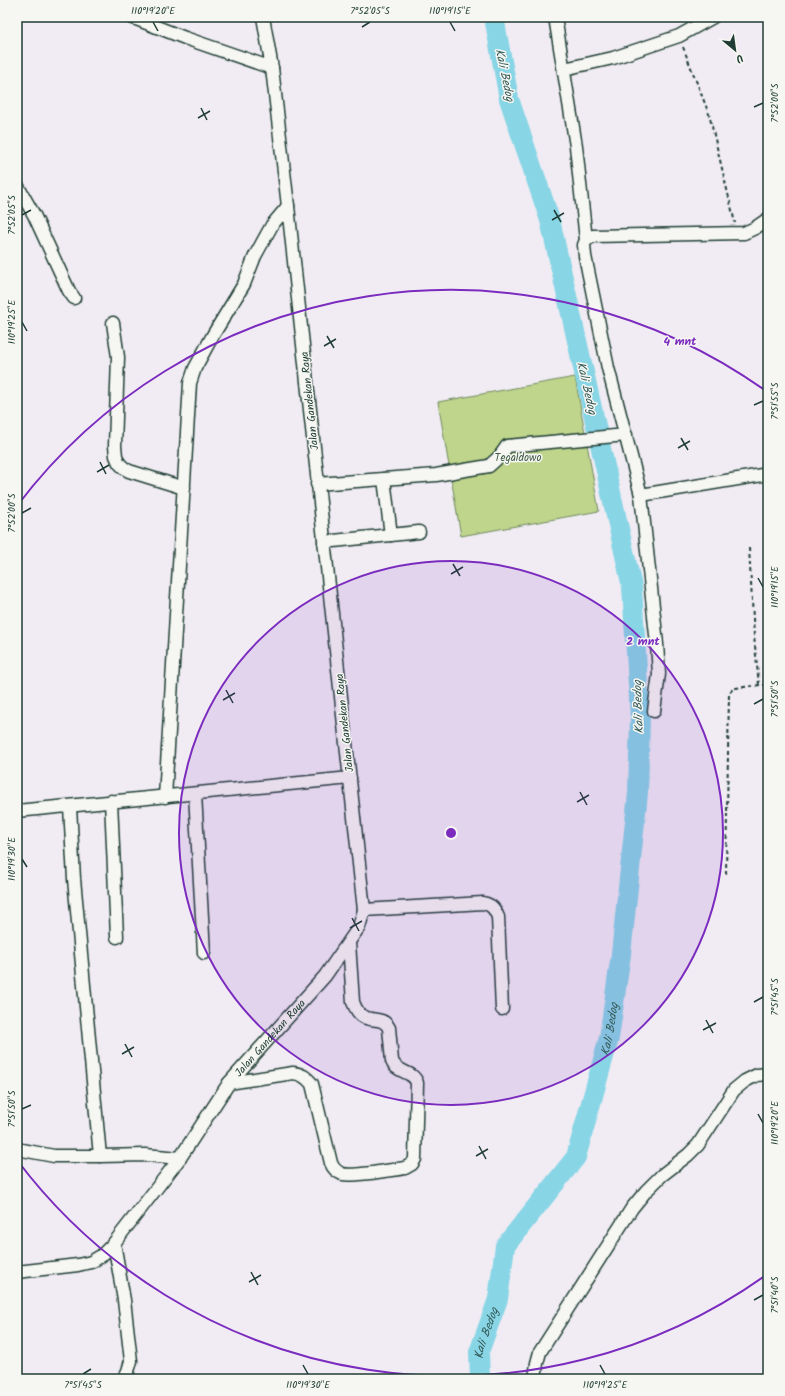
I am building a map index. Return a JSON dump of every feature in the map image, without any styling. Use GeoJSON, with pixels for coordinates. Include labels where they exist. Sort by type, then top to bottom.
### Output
{"type":"FeatureCollection","features":[{"type":"Feature","properties":{"kind":"street"},"geometry":{"type":"LineString","coordinates":[[131,17],[185,38],[272,68]]}},
{"type":"Feature","properties":{"kind":"street","name":"Jalan Gandekan Raya"},"geometry":{"type":"LineString","coordinates":[[17,1272],[78,1265],[91,1262],[101,1256],[114,1243],[180,1158],[229,1084],[325,976],[359,927],[364,910],[288,206],[272,68],[263,17]]}},
{"type":"Feature","properties":{"kind":"street"},"geometry":{"type":"LineString","coordinates":[[555,17],[576,146],[586,240],[584,245],[586,264],[622,436],[641,495],[659,674],[654,711]]}},
{"type":"Feature","properties":{"kind":"street"},"geometry":{"type":"LineString","coordinates":[[564,69],[613,58],[679,36],[713,17]]}},
{"type":"Feature","properties":{"kind":"street"},"geometry":{"type":"LineString","coordinates":[[17,185],[34,215],[69,291],[74,298]]}},
{"type":"Feature","properties":{"kind":"street"},"geometry":{"type":"LineString","coordinates":[[165,797],[190,383],[195,368],[244,284],[255,256],[272,225],[288,206]]}},
{"type":"Feature","properties":{"kind":"street"},"geometry":{"type":"LineString","coordinates":[[586,240],[593,236],[738,234],[756,228],[768,218]]}},
{"type":"Feature","properties":{"kind":"street"},"geometry":{"type":"LineString","coordinates":[[113,323],[118,357],[115,446],[116,456],[119,463],[129,471],[184,488]]}},
{"type":"Feature","properties":{"kind":"street"},"geometry":{"type":"LineString","coordinates":[[317,484],[436,475],[489,466],[508,446],[622,436]]}},
{"type":"Feature","properties":{"kind":"street"},"geometry":{"type":"LineString","coordinates":[[641,495],[768,474]]}},
{"type":"Feature","properties":{"kind":"street"},"geometry":{"type":"LineString","coordinates":[[384,479],[391,535]]}},
{"type":"Feature","properties":{"kind":"street"},"geometry":{"type":"LineString","coordinates":[[324,542],[419,532]]}},
{"type":"Feature","properties":{"kind":"street"},"geometry":{"type":"LineString","coordinates":[[17,811],[70,807],[111,801],[350,778]]}},
{"type":"Feature","properties":{"kind":"street"},"geometry":{"type":"LineString","coordinates":[[195,794],[204,953]]}},
{"type":"Feature","properties":{"kind":"street"},"geometry":{"type":"LineString","coordinates":[[111,801],[117,938]]}},
{"type":"Feature","properties":{"kind":"street"},"geometry":{"type":"LineString","coordinates":[[70,807],[74,879],[100,1156]]}},
{"type":"Feature","properties":{"kind":"street"},"geometry":{"type":"LineString","coordinates":[[364,910],[483,903],[490,904],[495,909],[498,917],[502,1009]]}},
{"type":"Feature","properties":{"kind":"street"},"geometry":{"type":"LineString","coordinates":[[229,1084],[292,1073],[300,1074],[306,1077],[312,1084],[331,1164],[333,1168],[341,1174],[351,1175],[405,1168],[412,1164],[415,1159],[417,1083],[411,1074],[397,1069],[394,1066],[392,1062],[389,1028],[387,1025],[383,1021],[367,1019],[361,1016],[356,1010],[353,1002],[349,943]]}},
{"type":"Feature","properties":{"kind":"street"},"geometry":{"type":"LineString","coordinates":[[535,1379],[536,1363],[540,1352],[632,1208],[662,1175],[688,1155],[698,1145],[734,1090],[745,1081],[757,1075],[768,1074]]}},
{"type":"Feature","properties":{"kind":"street"},"geometry":{"type":"LineString","coordinates":[[17,1149],[54,1156],[145,1155],[180,1158]]}},
{"type":"Feature","properties":{"kind":"street"},"geometry":{"type":"LineString","coordinates":[[114,1243],[124,1300],[130,1361],[128,1371],[124,1379]]}},
{"type":"Feature","properties":{"kind":"path"},"geometry":{"type":"LineString","coordinates":[[679,36],[709,114],[738,234]]}},
{"type":"Feature","properties":{"kind":"path"},"geometry":{"type":"LineString","coordinates":[[750,548],[754,636],[760,685]]}},
{"type":"Feature","properties":{"kind":"path"},"geometry":{"type":"LineString","coordinates":[[726,874],[729,693],[736,688],[768,684]]}},
{"type":"Feature","properties":{"kind":"green space","name":"Tegaldowo"},"geometry":{"type":"Polygon","coordinates":[[[575,377],[599,511],[461,536],[438,402],[575,377]]]}},
{"type":"Feature","properties":{"kind":"waterway","name":"Kali Bedog"},"geometry":{"type":"LineString","coordinates":[[480,1379],[479,1352],[498,1299],[505,1246],[576,1157],[609,1038],[621,954],[638,793],[640,718],[632,587],[550,220],[509,99],[494,17]]}}]}
